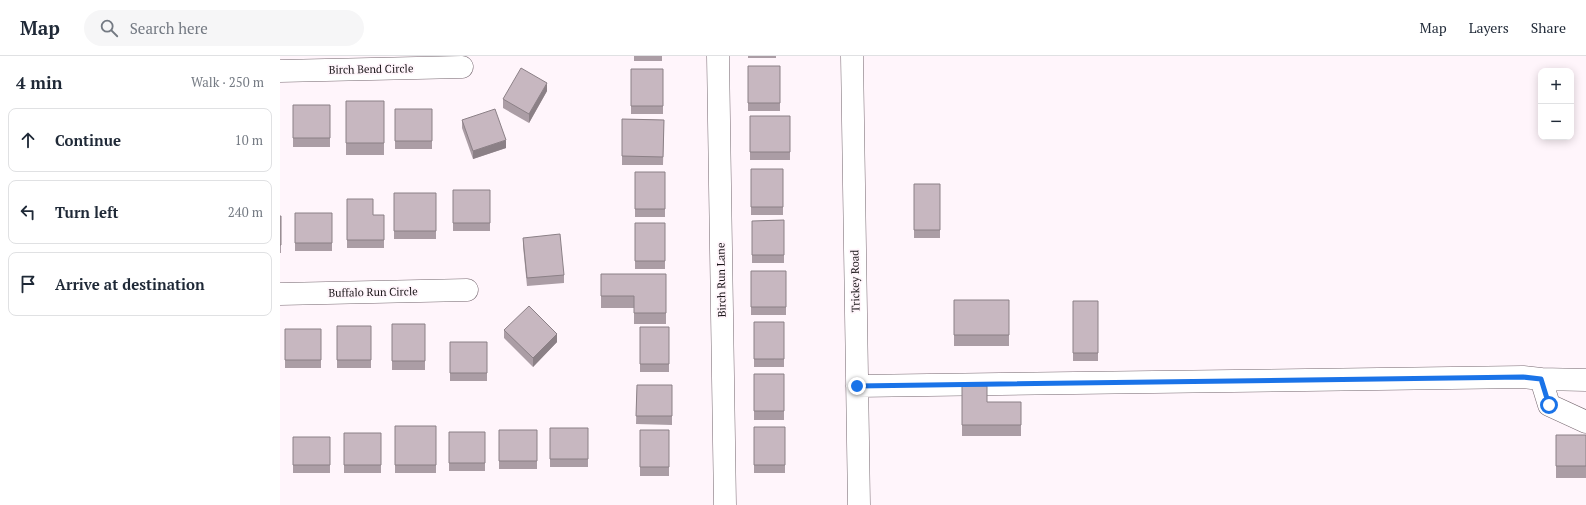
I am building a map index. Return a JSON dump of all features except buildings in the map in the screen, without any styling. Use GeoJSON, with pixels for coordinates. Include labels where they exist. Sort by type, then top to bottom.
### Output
{"type":"FeatureCollection","features":[{"type":"Feature","properties":{"kind":"street","name":"Birch Run Lane"},"geometry":{"type":"LineString","coordinates":[[718,56],[725,505]]}},
{"type":"Feature","properties":{"kind":"street","name":"Trickey Road"},"geometry":{"type":"LineString","coordinates":[[852,56],[859,505]]}},
{"type":"Feature","properties":{"kind":"street","name":"Birch Bend Circle"},"geometry":{"type":"LineString","coordinates":[[280,71],[462,67]]}},
{"type":"Feature","properties":{"kind":"street","name":"Buffalo Run Circle"},"geometry":{"type":"LineString","coordinates":[[280,294],[466,290]]}},
{"type":"Feature","properties":{"kind":"street"},"geometry":{"type":"LineString","coordinates":[[857,386],[1523,377],[1586,380]]}},
{"type":"Feature","properties":{"kind":"street"},"geometry":{"type":"LineString","coordinates":[[1541,379],[1549,405],[1586,422]]}},
{"type":"Feature","properties":{"kind":"route"},"geometry":{"type":"LineString","coordinates":[[857,386],[1523,377],[1541,379],[1549,405]]}}]}
